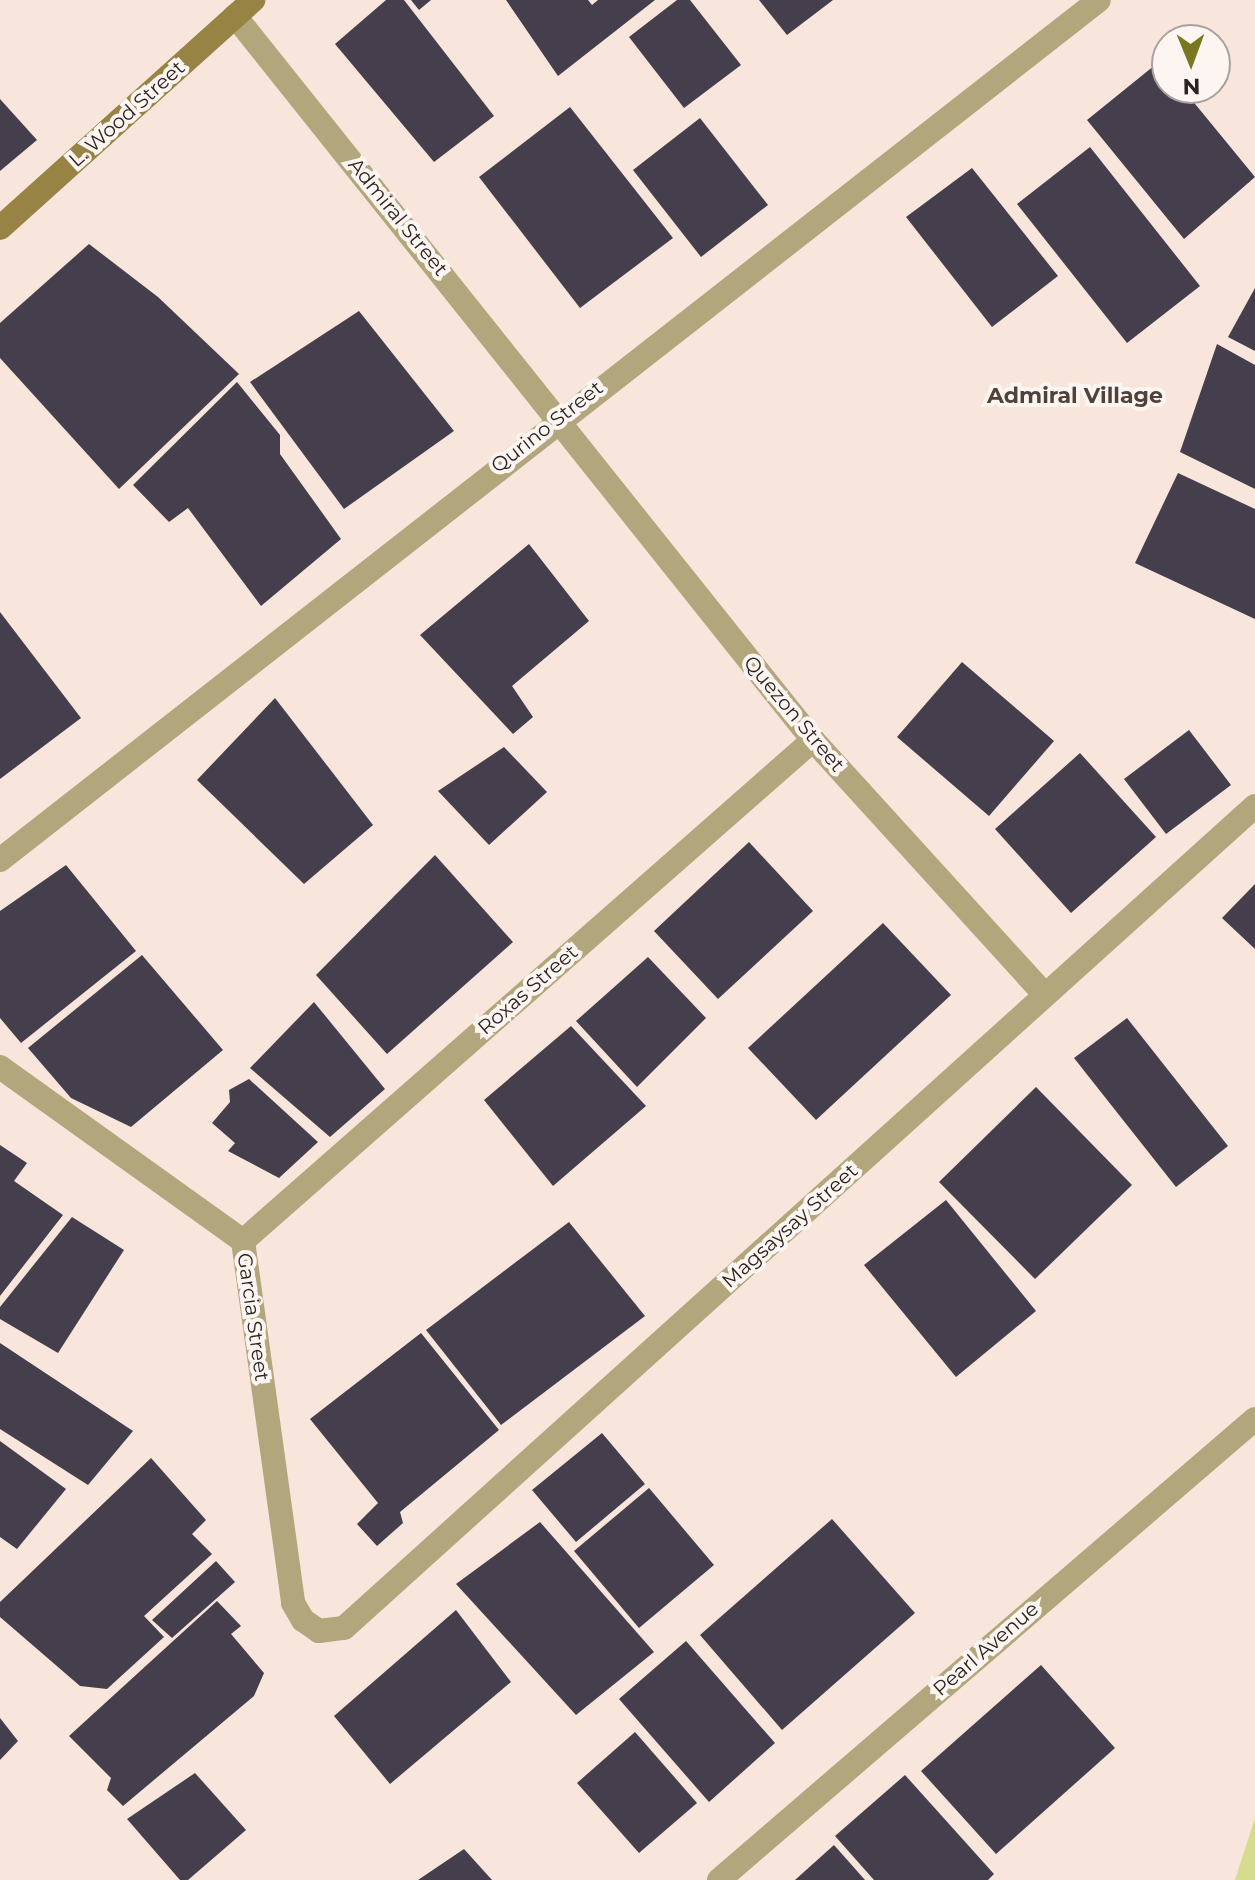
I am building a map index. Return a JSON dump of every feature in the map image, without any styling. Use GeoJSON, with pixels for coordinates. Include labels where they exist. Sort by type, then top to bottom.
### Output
{"type":"FeatureCollection","features":[{"type":"Feature","properties":{"kind":"main road","name":"L. Wood Street"},"geometry":{"type":"LineString","coordinates":[[0,228],[244,8]]}},
{"type":"Feature","properties":{"kind":"street","name":"Qurino Street"},"geometry":{"type":"LineString","coordinates":[[0,860],[558,419],[1099,0]]}},
{"type":"Feature","properties":{"kind":"street","name":"Admiral Street"},"geometry":{"type":"LineString","coordinates":[[244,8],[558,419]]}},
{"type":"Feature","properties":{"kind":"street","name":"Quezon Street"},"geometry":{"type":"LineString","coordinates":[[558,419],[813,740],[1045,995]]}},
{"type":"Feature","properties":{"kind":"street","name":"Roxas Street"},"geometry":{"type":"LineString","coordinates":[[243,1241],[813,740]]}},
{"type":"Feature","properties":{"kind":"street","name":"Magsaysay Street"},"geometry":{"type":"LineString","coordinates":[[319,1631],[344,1628],[363,1612],[1255,806]]}},
{"type":"Feature","properties":{"kind":"street","name":"Garcia Street"},"geometry":{"type":"LineString","coordinates":[[0,1067],[243,1241],[293,1603],[303,1620],[319,1631]]}},
{"type":"Feature","properties":{"kind":"street","name":"Pearl Avenue"},"geometry":{"type":"LineString","coordinates":[[719,1880],[1255,1419]]}},
{"type":"Feature","properties":{"kind":"green space"},"geometry":{"type":"Polygon","coordinates":[[[1255,1818],[1255,1880],[1235,1880],[1255,1818]]]}},
{"type":"Feature","properties":{"kind":"building"},"geometry":{"type":"Polygon","coordinates":[[[386,0],[404,0],[494,116],[434,162],[335,44],[386,0]]]}},
{"type":"Feature","properties":{"kind":"building"},"geometry":{"type":"Polygon","coordinates":[[[411,0],[431,0],[419,10],[411,0]]]}},
{"type":"Feature","properties":{"kind":"building"},"geometry":{"type":"Polygon","coordinates":[[[506,0],[588,0],[592,5],[598,0],[655,0],[558,76],[506,0]]]}},
{"type":"Feature","properties":{"kind":"building"},"geometry":{"type":"Polygon","coordinates":[[[677,0],[690,0],[741,65],[684,108],[629,37],[677,0]]]}},
{"type":"Feature","properties":{"kind":"building"},"geometry":{"type":"Polygon","coordinates":[[[759,0],[833,0],[787,35],[759,0]]]}},
{"type":"Feature","properties":{"kind":"building"},"geometry":{"type":"Polygon","coordinates":[[[1151,68],[1151,104],[1195,104],[1255,177],[1184,239],[1087,120],[1151,68]]]}},
{"type":"Feature","properties":{"kind":"building"},"geometry":{"type":"Polygon","coordinates":[[[0,99],[37,140],[0,171],[0,99]]]}},
{"type":"Feature","properties":{"kind":"building"},"geometry":{"type":"Polygon","coordinates":[[[570,107],[673,238],[580,308],[479,177],[570,107]]]}},
{"type":"Feature","properties":{"kind":"building"},"geometry":{"type":"Polygon","coordinates":[[[700,118],[768,205],[701,257],[633,170],[700,118]]]}},
{"type":"Feature","properties":{"kind":"building"},"geometry":{"type":"Polygon","coordinates":[[[1090,147],[1200,286],[1127,343],[1017,204],[1090,147]]]}},
{"type":"Feature","properties":{"kind":"building"},"geometry":{"type":"Polygon","coordinates":[[[972,168],[1058,276],[992,327],[906,217],[972,168]]]}},
{"type":"Feature","properties":{"kind":"building"},"geometry":{"type":"Polygon","coordinates":[[[89,244],[158,297],[239,374],[119,489],[0,358],[0,323],[89,244]]]}},
{"type":"Feature","properties":{"kind":"building"},"geometry":{"type":"Polygon","coordinates":[[[1255,288],[1255,351],[1228,337],[1255,288]]]}},
{"type":"Feature","properties":{"kind":"building"},"geometry":{"type":"Polygon","coordinates":[[[359,311],[454,431],[344,509],[250,382],[359,311]]]}},
{"type":"Feature","properties":{"kind":"building"},"geometry":{"type":"Polygon","coordinates":[[[1217,344],[1255,365],[1255,489],[1180,452],[1217,344]]]}},
{"type":"Feature","properties":{"kind":"building"},"geometry":{"type":"Polygon","coordinates":[[[237,382],[280,435],[280,454],[341,539],[261,606],[188,508],[169,522],[133,485],[237,382]]]}},
{"type":"Feature","properties":{"kind":"building"},"geometry":{"type":"Polygon","coordinates":[[[1178,473],[1255,509],[1255,619],[1135,563],[1178,473]]]}},
{"type":"Feature","properties":{"kind":"building"},"geometry":{"type":"Polygon","coordinates":[[[529,544],[589,621],[512,686],[533,717],[513,734],[420,635],[529,544]]]}},
{"type":"Feature","properties":{"kind":"building"},"geometry":{"type":"Polygon","coordinates":[[[0,612],[81,718],[0,779],[0,612]]]}},
{"type":"Feature","properties":{"kind":"building"},"geometry":{"type":"Polygon","coordinates":[[[962,662],[1054,741],[989,816],[897,737],[962,662]]]}},
{"type":"Feature","properties":{"kind":"building"},"geometry":{"type":"Polygon","coordinates":[[[275,698],[373,825],[304,884],[197,780],[275,698]]]}},
{"type":"Feature","properties":{"kind":"building"},"geometry":{"type":"Polygon","coordinates":[[[1189,730],[1231,785],[1166,834],[1124,779],[1189,730]]]}},
{"type":"Feature","properties":{"kind":"building"},"geometry":{"type":"Polygon","coordinates":[[[504,747],[547,792],[489,845],[438,791],[504,747]]]}},
{"type":"Feature","properties":{"kind":"building"},"geometry":{"type":"Polygon","coordinates":[[[1080,753],[1156,837],[1071,913],[995,829],[1080,753]]]}},
{"type":"Feature","properties":{"kind":"building"},"geometry":{"type":"Polygon","coordinates":[[[749,842],[813,911],[718,999],[654,931],[749,842]]]}},
{"type":"Feature","properties":{"kind":"building"},"geometry":{"type":"Polygon","coordinates":[[[435,855],[513,942],[387,1054],[316,975],[435,855]]]}},
{"type":"Feature","properties":{"kind":"building"},"geometry":{"type":"Polygon","coordinates":[[[66,865],[136,951],[21,1043],[0,1018],[0,911],[66,865]]]}},
{"type":"Feature","properties":{"kind":"building"},"geometry":{"type":"Polygon","coordinates":[[[1255,884],[1255,949],[1222,918],[1255,884]]]}},
{"type":"Feature","properties":{"kind":"building"},"geometry":{"type":"Polygon","coordinates":[[[883,923],[951,995],[816,1120],[748,1048],[883,923]]]}},
{"type":"Feature","properties":{"kind":"building"},"geometry":{"type":"Polygon","coordinates":[[[142,955],[223,1050],[131,1127],[71,1098],[28,1048],[142,955]]]}},
{"type":"Feature","properties":{"kind":"building"},"geometry":{"type":"Polygon","coordinates":[[[648,957],[706,1018],[637,1087],[576,1021],[648,957]]]}},
{"type":"Feature","properties":{"kind":"building"},"geometry":{"type":"Polygon","coordinates":[[[314,1002],[385,1089],[330,1137],[250,1068],[314,1002]]]}},
{"type":"Feature","properties":{"kind":"building"},"geometry":{"type":"Polygon","coordinates":[[[1127,1018],[1228,1146],[1176,1187],[1074,1058],[1127,1018]]]}},
{"type":"Feature","properties":{"kind":"building"},"geometry":{"type":"Polygon","coordinates":[[[571,1026],[646,1106],[553,1186],[484,1100],[571,1026]]]}},
{"type":"Feature","properties":{"kind":"building"},"geometry":{"type":"Polygon","coordinates":[[[249,1079],[318,1142],[279,1178],[228,1151],[235,1143],[212,1123],[230,1102],[229,1090],[249,1079]]]}},
{"type":"Feature","properties":{"kind":"building"},"geometry":{"type":"Polygon","coordinates":[[[1036,1087],[1132,1185],[1035,1279],[939,1182],[1036,1087]]]}},
{"type":"Feature","properties":{"kind":"building"},"geometry":{"type":"Polygon","coordinates":[[[0,1145],[27,1163],[14,1181],[63,1215],[0,1296],[0,1145]]]}},
{"type":"Feature","properties":{"kind":"building"},"geometry":{"type":"Polygon","coordinates":[[[946,1200],[1036,1311],[956,1377],[864,1265],[946,1200]]]}},
{"type":"Feature","properties":{"kind":"building"},"geometry":{"type":"Polygon","coordinates":[[[72,1217],[124,1250],[58,1353],[0,1319],[0,1307],[72,1217]]]}},
{"type":"Feature","properties":{"kind":"building"},"geometry":{"type":"Polygon","coordinates":[[[569,1222],[645,1316],[501,1425],[426,1330],[569,1222]]]}},
{"type":"Feature","properties":{"kind":"building"},"geometry":{"type":"Polygon","coordinates":[[[421,1333],[499,1430],[400,1512],[403,1523],[377,1546],[357,1524],[378,1503],[310,1419],[421,1333]]]}},
{"type":"Feature","properties":{"kind":"building"},"geometry":{"type":"Polygon","coordinates":[[[0,1343],[133,1431],[88,1485],[0,1429],[0,1343]]]}},
{"type":"Feature","properties":{"kind":"building"},"geometry":{"type":"Polygon","coordinates":[[[602,1433],[645,1484],[576,1542],[532,1490],[602,1433]]]}},
{"type":"Feature","properties":{"kind":"building"},"geometry":{"type":"Polygon","coordinates":[[[0,1441],[66,1489],[17,1549],[0,1537],[0,1441]]]}},
{"type":"Feature","properties":{"kind":"building"},"geometry":{"type":"Polygon","coordinates":[[[151,1458],[206,1520],[192,1534],[212,1554],[144,1616],[164,1637],[107,1689],[80,1686],[0,1617],[0,1602],[151,1458]]]}},
{"type":"Feature","properties":{"kind":"building"},"geometry":{"type":"Polygon","coordinates":[[[649,1488],[714,1565],[639,1628],[574,1551],[649,1488]]]}},
{"type":"Feature","properties":{"kind":"building"},"geometry":{"type":"Polygon","coordinates":[[[832,1519],[915,1613],[782,1730],[700,1635],[832,1519]]]}},
{"type":"Feature","properties":{"kind":"building"},"geometry":{"type":"Polygon","coordinates":[[[540,1522],[654,1652],[576,1715],[456,1584],[540,1522]]]}},
{"type":"Feature","properties":{"kind":"building"},"geometry":{"type":"Polygon","coordinates":[[[216,1561],[235,1582],[172,1638],[152,1620],[216,1561]]]}},
{"type":"Feature","properties":{"kind":"building"},"geometry":{"type":"Polygon","coordinates":[[[217,1601],[241,1626],[231,1634],[264,1673],[254,1696],[123,1806],[107,1790],[111,1778],[69,1736],[217,1601]]]}},
{"type":"Feature","properties":{"kind":"building"},"geometry":{"type":"Polygon","coordinates":[[[456,1610],[511,1682],[390,1784],[334,1716],[456,1610]]]}},
{"type":"Feature","properties":{"kind":"building"},"geometry":{"type":"Polygon","coordinates":[[[686,1641],[775,1743],[709,1802],[619,1699],[686,1641]]]}},
{"type":"Feature","properties":{"kind":"building"},"geometry":{"type":"Polygon","coordinates":[[[1041,1665],[1115,1748],[996,1854],[921,1771],[1041,1665]]]}},
{"type":"Feature","properties":{"kind":"building"},"geometry":{"type":"Polygon","coordinates":[[[0,1718],[18,1741],[0,1760],[0,1718]]]}},
{"type":"Feature","properties":{"kind":"building"},"geometry":{"type":"Polygon","coordinates":[[[635,1732],[697,1803],[639,1853],[577,1783],[635,1732]]]}},
{"type":"Feature","properties":{"kind":"building"},"geometry":{"type":"Polygon","coordinates":[[[195,1773],[246,1830],[188,1880],[180,1880],[127,1819],[195,1773]]]}},
{"type":"Feature","properties":{"kind":"building"},"geometry":{"type":"Polygon","coordinates":[[[905,1775],[994,1874],[988,1880],[874,1880],[835,1836],[905,1775]]]}},
{"type":"Feature","properties":{"kind":"building"},"geometry":{"type":"Polygon","coordinates":[[[834,1845],[865,1880],[795,1880],[834,1845]]]}},
{"type":"Feature","properties":{"kind":"building"},"geometry":{"type":"Polygon","coordinates":[[[464,1849],[492,1880],[418,1880],[464,1849]]]}},
{"type":"Feature","properties":{"kind":"district","name":"Admiral Village"},"geometry":{"type":"Point","coordinates":[1075,396]}}]}
